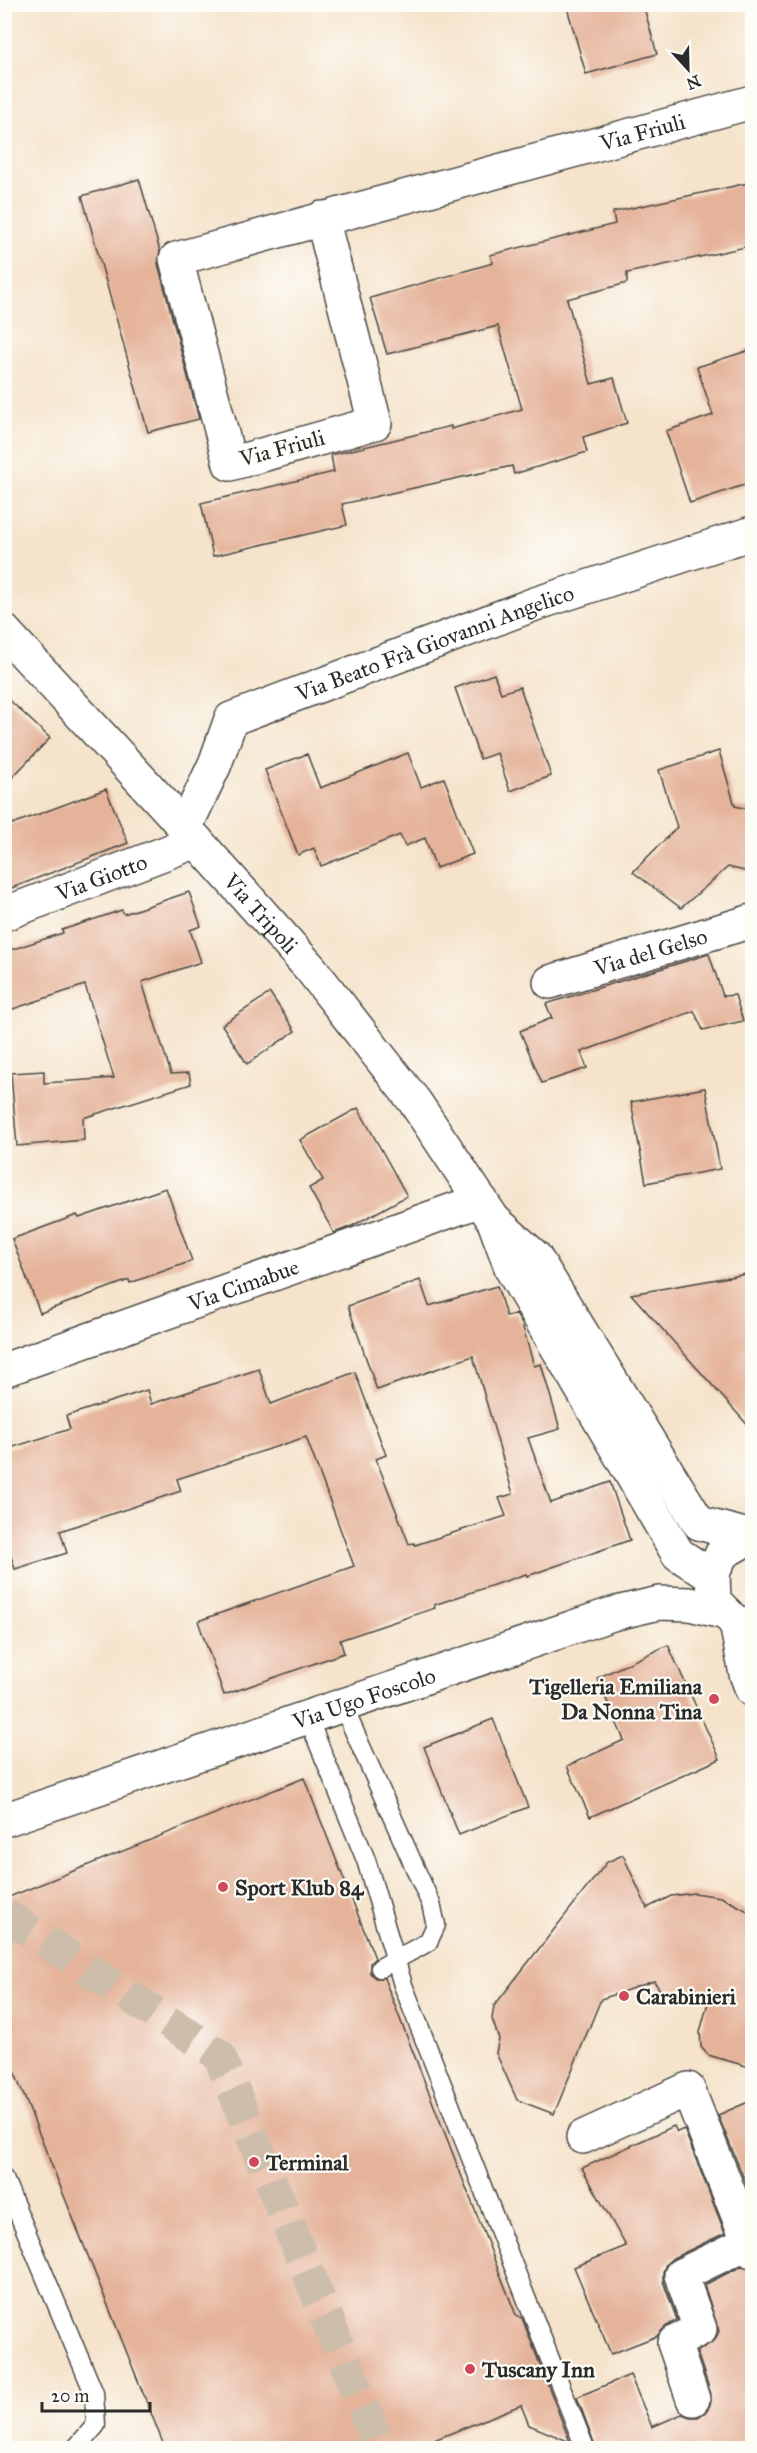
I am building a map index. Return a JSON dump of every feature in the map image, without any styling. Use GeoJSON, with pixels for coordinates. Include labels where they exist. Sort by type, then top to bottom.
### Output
{"type":"FeatureCollection","features":[{"type":"Feature","properties":{"kind":"street","name":"Via Friuli"},"geometry":{"type":"LineString","coordinates":[[322,218],[375,423],[230,464],[176,259],[322,218],[753,102]]}},
{"type":"Feature","properties":{"kind":"street","name":"Via Beato Frà Giovanni Angelico"},"geometry":{"type":"LineString","coordinates":[[191,835],[231,719],[535,604],[753,533]]}},
{"type":"Feature","properties":{"kind":"street","name":"Via Tripoli"},"geometry":{"type":"LineString","coordinates":[[4,631],[311,969],[415,1102],[487,1209]]}},
{"type":"Feature","properties":{"kind":"street","name":"Via Giotto"},"geometry":{"type":"LineString","coordinates":[[4,914],[191,835]]}},
{"type":"Feature","properties":{"kind":"street","name":"Via del Gelso"},"geometry":{"type":"LineString","coordinates":[[550,982],[753,921]]}},
{"type":"Feature","properties":{"kind":"street","name":"Via Cimabue"},"geometry":{"type":"LineString","coordinates":[[4,1370],[487,1209]]}},
{"type":"Feature","properties":{"kind":"street"},"geometry":{"type":"LineString","coordinates":[[487,1209],[535,1257],[699,1523],[750,1536]]}},
{"type":"Feature","properties":{"kind":"street"},"geometry":{"type":"LineString","coordinates":[[487,1209],[512,1270],[678,1554],[713,1577]]}},
{"type":"Feature","properties":{"kind":"street"},"geometry":{"type":"LineString","coordinates":[[750,1536],[722,1553],[713,1577],[714,1601],[738,1620],[746,1674],[753,1690]]}},
{"type":"Feature","properties":{"kind":"street","name":"Via Ugo Foscolo"},"geometry":{"type":"LineString","coordinates":[[4,1820],[612,1614],[659,1603],[690,1604],[738,1620]]}},
{"type":"Feature","properties":{"kind":"street"},"geometry":{"type":"LineString","coordinates":[[583,2137],[688,2089],[751,2246],[681,2275],[700,2329],[674,2343],[693,2399]]}},
{"type":"Feature","properties":{"kind":"lane"},"geometry":{"type":"LineString","coordinates":[[343,1706],[431,1904],[436,1925],[428,1942],[380,1968]]}},
{"type":"Feature","properties":{"kind":"lane"},"geometry":{"type":"LineString","coordinates":[[308,1718],[366,1860],[403,1985],[585,2448]]}},
{"type":"Feature","properties":{"kind":"lane"},"geometry":{"type":"LineString","coordinates":[[4,2179],[94,2393],[96,2425],[76,2448]]}},
{"type":"Feature","properties":{"kind":"building"},"geometry":{"type":"Polygon","coordinates":[[[566,4],[643,4],[657,54],[586,74],[566,4]]]}},
{"type":"Feature","properties":{"kind":"building"},"geometry":{"type":"Polygon","coordinates":[[[139,179],[160,251],[158,264],[199,419],[148,432],[82,196],[139,179]]]}},
{"type":"Feature","properties":{"kind":"building"},"geometry":{"type":"Polygon","coordinates":[[[753,182],[753,236],[749,237],[750,246],[627,273],[627,283],[567,299],[591,384],[614,378],[627,423],[583,437],[587,452],[514,474],[512,466],[342,504],[347,525],[213,556],[201,503],[334,472],[331,455],[451,426],[451,429],[522,409],[498,326],[387,354],[370,298],[493,263],[490,255],[615,224],[613,212],[753,182]]]}},
{"type":"Feature","properties":{"kind":"building"},"geometry":{"type":"Polygon","coordinates":[[[753,349],[753,482],[690,503],[666,431],[713,415],[697,367],[753,349]]]}},
{"type":"Feature","properties":{"kind":"building"},"geometry":{"type":"Polygon","coordinates":[[[494,674],[501,693],[520,687],[551,776],[510,791],[497,753],[480,759],[455,688],[494,674]]]}},
{"type":"Feature","properties":{"kind":"building"},"geometry":{"type":"Polygon","coordinates":[[[4,695],[50,738],[4,786],[4,695]]]}},
{"type":"Feature","properties":{"kind":"building"},"geometry":{"type":"Polygon","coordinates":[[[719,751],[735,806],[753,810],[753,873],[728,867],[681,908],[633,872],[677,827],[659,770],[719,751]]]}},
{"type":"Feature","properties":{"kind":"building"},"geometry":{"type":"Polygon","coordinates":[[[408,753],[421,787],[444,778],[473,854],[436,868],[425,838],[405,846],[400,835],[321,866],[314,848],[298,855],[265,770],[307,754],[320,788],[408,753]]]}},
{"type":"Feature","properties":{"kind":"building"},"geometry":{"type":"Polygon","coordinates":[[[106,789],[128,843],[4,891],[4,827],[106,789]]]}},
{"type":"Feature","properties":{"kind":"building"},"geometry":{"type":"Polygon","coordinates":[[[189,892],[201,926],[190,930],[201,962],[142,982],[171,1074],[189,1073],[191,1084],[83,1118],[84,1140],[17,1146],[11,1073],[44,1071],[44,1083],[114,1078],[85,985],[4,1012],[4,952],[63,933],[62,930],[122,910],[124,914],[189,892]]]}},
{"type":"Feature","properties":{"kind":"building"},"geometry":{"type":"Polygon","coordinates":[[[709,954],[723,996],[735,995],[743,1021],[703,1030],[694,1011],[581,1052],[587,1068],[542,1083],[520,1031],[552,1018],[546,1004],[709,954]]]}},
{"type":"Feature","properties":{"kind":"building"},"geometry":{"type":"Polygon","coordinates":[[[270,993],[295,1031],[247,1064],[222,1025],[270,993]]]}},
{"type":"Feature","properties":{"kind":"building"},"geometry":{"type":"Polygon","coordinates":[[[705,1088],[720,1169],[646,1183],[631,1102],[705,1088]]]}},
{"type":"Feature","properties":{"kind":"building"},"geometry":{"type":"Polygon","coordinates":[[[358,1108],[407,1196],[352,1226],[334,1233],[309,1188],[323,1180],[300,1140],[358,1108]]]}},
{"type":"Feature","properties":{"kind":"building"},"geometry":{"type":"Polygon","coordinates":[[[166,1188],[192,1261],[130,1283],[129,1280],[40,1313],[12,1239],[77,1215],[79,1218],[166,1188]]]}},
{"type":"Feature","properties":{"kind":"building"},"geometry":{"type":"Polygon","coordinates":[[[753,1273],[753,1431],[631,1294],[753,1273]]]}},
{"type":"Feature","properties":{"kind":"building"},"geometry":{"type":"Polygon","coordinates":[[[420,1280],[429,1306],[497,1286],[506,1316],[516,1314],[522,1324],[534,1366],[541,1364],[560,1429],[528,1438],[551,1503],[610,1482],[630,1540],[434,1605],[435,1608],[340,1640],[344,1653],[224,1695],[198,1621],[354,1566],[306,1437],[177,1479],[181,1491],[60,1531],[67,1553],[15,1569],[4,1535],[4,1450],[70,1429],[66,1416],[147,1390],[151,1404],[259,1369],[271,1404],[355,1372],[386,1455],[376,1459],[409,1544],[414,1543],[415,1545],[506,1516],[499,1498],[513,1494],[473,1356],[377,1390],[348,1306],[420,1280]]]}},
{"type":"Feature","properties":{"kind":"building"},"geometry":{"type":"Polygon","coordinates":[[[668,1645],[720,1759],[590,1817],[567,1766],[624,1740],[597,1678],[668,1645]]]}},
{"type":"Feature","properties":{"kind":"building"},"geometry":{"type":"Polygon","coordinates":[[[493,1719],[528,1807],[459,1835],[424,1747],[493,1719]]]}},
{"type":"Feature","properties":{"kind":"building","name":"Terminal"},"geometry":{"type":"Polygon","coordinates":[[[304,1778],[375,1958],[370,1963],[370,1973],[375,1978],[384,1978],[516,2315],[522,2318],[570,2442],[529,2425],[521,2405],[414,2448],[165,2448],[4,2046],[4,1899],[304,1778]]]}},
{"type":"Feature","properties":{"kind":"building"},"geometry":{"type":"Polygon","coordinates":[[[623,1855],[647,1908],[671,1896],[694,1893],[721,1897],[753,1916],[753,2068],[708,2055],[701,2047],[700,2032],[710,1995],[661,1992],[654,1981],[601,1999],[554,2114],[517,2100],[496,2053],[499,2039],[492,2019],[494,2006],[607,1862],[623,1855]]]}},
{"type":"Feature","properties":{"kind":"building"},"geometry":{"type":"Polygon","coordinates":[[[753,2100],[753,2201],[718,2115],[753,2100]]]}},
{"type":"Feature","properties":{"kind":"building"},"geometry":{"type":"Polygon","coordinates":[[[674,2126],[677,2132],[684,2129],[725,2233],[673,2258],[666,2264],[663,2281],[677,2320],[665,2327],[657,2336],[611,2354],[574,2267],[626,2246],[582,2168],[674,2126]]]}},
{"type":"Feature","properties":{"kind":"building"},"geometry":{"type":"Polygon","coordinates":[[[742,2266],[753,2269],[753,2448],[596,2448],[577,2397],[630,2375],[652,2427],[682,2414],[698,2417],[707,2411],[711,2402],[711,2394],[697,2352],[715,2340],[719,2331],[704,2285],[742,2266]]]}},
{"type":"Feature","properties":{"kind":"tunnel"},"geometry":{"type":"LineString","coordinates":[[4,1914],[219,2055],[380,2448]]}},
{"type":"Feature","properties":{"kind":"place","name":"Tigelleria Emiliana Da Nonna Tina"},"geometry":{"type":"Point","coordinates":[714,1699]}},
{"type":"Feature","properties":{"kind":"place","name":"Sport Klub 84"},"geometry":{"type":"Point","coordinates":[223,1887]}},
{"type":"Feature","properties":{"kind":"place","name":"Carabinieri"},"geometry":{"type":"Point","coordinates":[624,1996]}},
{"type":"Feature","properties":{"kind":"place","name":"Terminal"},"geometry":{"type":"Point","coordinates":[254,2162]}},
{"type":"Feature","properties":{"kind":"place","name":"Tuscany Inn"},"geometry":{"type":"Point","coordinates":[470,2369]}}]}
